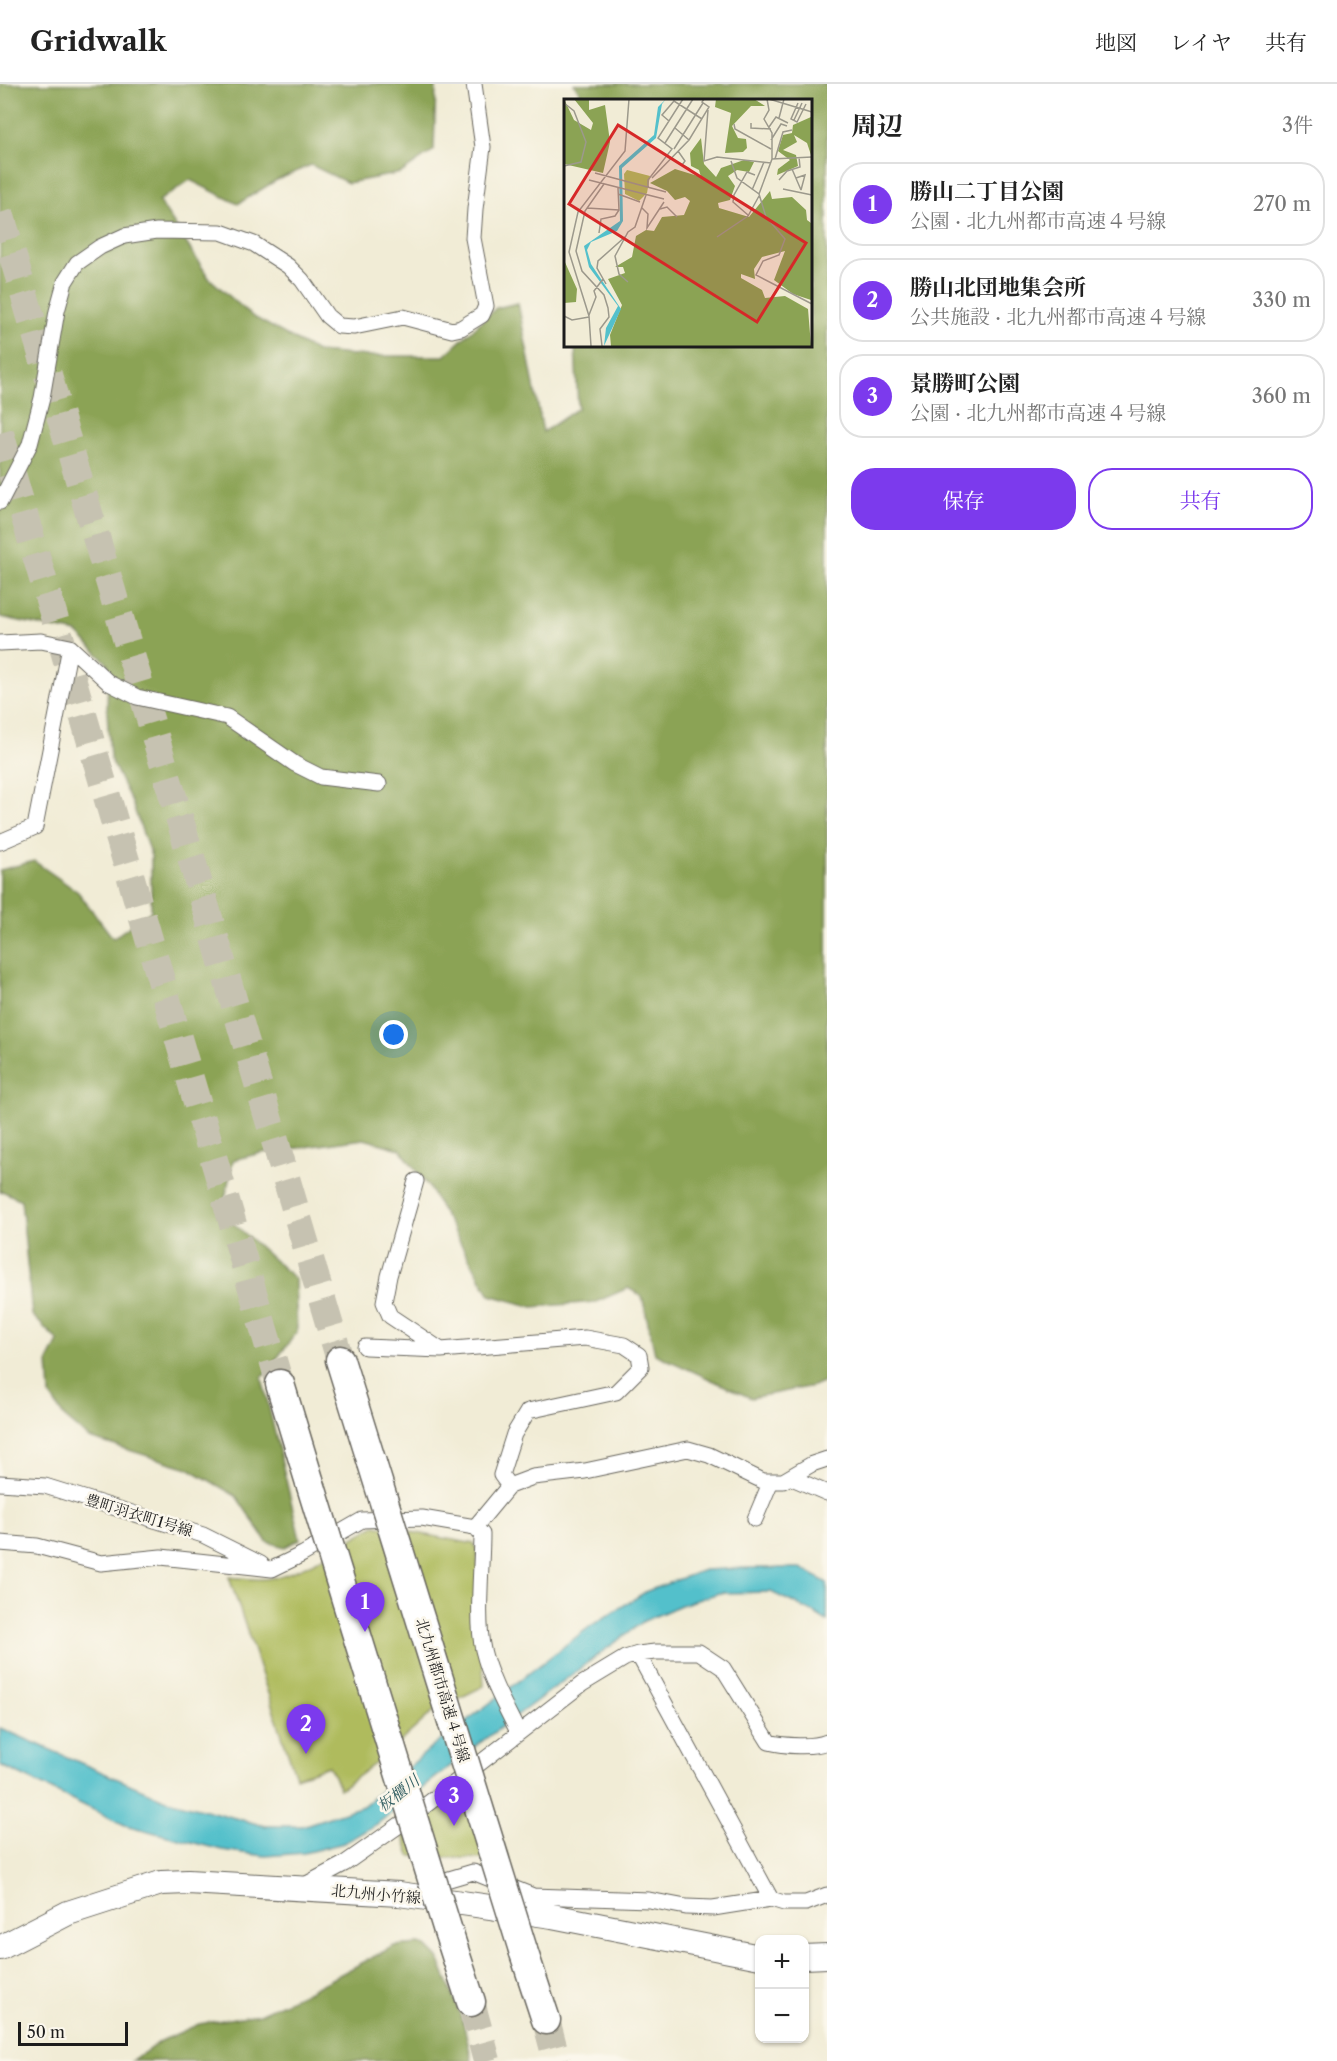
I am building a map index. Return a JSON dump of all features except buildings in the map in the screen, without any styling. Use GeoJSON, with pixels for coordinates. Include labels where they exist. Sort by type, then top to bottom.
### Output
{"type":"FeatureCollection","features":[{"type":"Feature","properties":{"kind":"highway","name":"北九州都市高速４号線"},"geometry":{"type":"LineString","coordinates":[[340,1360],[546,2020]]}},
{"type":"Feature","properties":{"kind":"highway"},"geometry":{"type":"LineString","coordinates":[[280,1384],[471,2002]]}},
{"type":"Feature","properties":{"kind":"main road","name":"北九州小竹線"},"geometry":{"type":"LineString","coordinates":[[0,1948],[68,1914],[161,1883],[188,1882],[399,1894],[552,1916],[755,1956]]}},
{"type":"Feature","properties":{"kind":"main road"},"geometry":{"type":"LineString","coordinates":[[809,1957],[827,1956]]}},
{"type":"Feature","properties":{"kind":"street"},"geometry":{"type":"LineString","coordinates":[[0,502],[30,444],[42,398],[57,311],[65,282],[77,263],[100,247],[124,236],[157,231],[221,232],[254,244],[288,266],[302,280],[327,316],[339,326],[354,327],[403,317],[452,330],[461,328],[482,315],[486,306],[473,238],[483,147],[474,84]]}},
{"type":"Feature","properties":{"kind":"street"},"geometry":{"type":"LineString","coordinates":[[0,642],[41,641],[70,647],[109,683],[138,697],[227,717],[295,764],[321,777],[379,784]]}},
{"type":"Feature","properties":{"kind":"street"},"geometry":{"type":"LineString","coordinates":[[0,842],[35,827],[70,647]]}},
{"type":"Feature","properties":{"kind":"street"},"geometry":{"type":"LineString","coordinates":[[416,1181],[389,1276],[384,1302],[390,1316],[441,1350]]}},
{"type":"Feature","properties":{"kind":"street"},"geometry":{"type":"LineString","coordinates":[[365,1347],[441,1350],[585,1338],[624,1345],[639,1355],[641,1367],[616,1392],[528,1412],[514,1434],[501,1476],[509,1486]]}},
{"type":"Feature","properties":{"kind":"street"},"geometry":{"type":"LineString","coordinates":[[475,1527],[509,1486],[533,1477],[585,1471],[688,1449],[709,1455],[763,1481],[783,1481],[792,1478],[812,1464],[827,1460]]}},
{"type":"Feature","properties":{"kind":"street"},"geometry":{"type":"LineString","coordinates":[[792,1478],[827,1492]]}},
{"type":"Feature","properties":{"kind":"street"},"geometry":{"type":"LineString","coordinates":[[755,1519],[771,1481]]}},
{"type":"Feature","properties":{"kind":"street","name":"豊町羽衣町1号線"},"geometry":{"type":"LineString","coordinates":[[0,1483],[45,1485],[204,1536],[272,1569]]}},
{"type":"Feature","properties":{"kind":"street"},"geometry":{"type":"LineString","coordinates":[[0,1543],[37,1546],[101,1563],[161,1557],[272,1569],[362,1520],[422,1518],[475,1527],[482,1534],[480,1625],[483,1650],[495,1684],[516,1729]]}},
{"type":"Feature","properties":{"kind":"street"},"geometry":{"type":"LineString","coordinates":[[298,1888],[344,1864],[408,1819],[516,1729],[582,1684],[625,1658],[638,1654],[699,1652],[723,1668],[769,1742],[788,1747],[827,1742]]}},
{"type":"Feature","properties":{"kind":"street"},"geometry":{"type":"LineString","coordinates":[[638,1654],[771,1899]]}},
{"type":"Feature","properties":{"kind":"street"},"geometry":{"type":"LineString","coordinates":[[399,1894],[472,1872],[533,1896],[650,1900],[686,1907],[713,1908],[771,1899],[784,1903],[806,1903],[827,1895]]}},
{"type":"Feature","properties":{"kind":"green space"},"geometry":{"type":"Polygon","coordinates":[[[0,84],[436,84],[434,150],[401,173],[348,183],[311,165],[275,181],[238,204],[190,180],[159,201],[209,278],[252,316],[317,352],[368,356],[444,356],[496,308],[518,303],[543,432],[578,408],[575,346],[812,346],[812,99],[584,99],[574,84],[827,84],[827,1380],[813,1386],[751,1398],[655,1354],[642,1296],[628,1288],[596,1302],[533,1307],[490,1295],[428,1186],[400,1149],[364,1139],[261,1153],[233,1160],[222,1213],[295,1279],[297,1332],[262,1378],[300,1539],[285,1547],[267,1542],[236,1496],[188,1468],[89,1438],[64,1417],[50,1395],[48,1361],[58,1341],[32,1315],[21,1200],[0,1192],[0,870],[34,861],[78,892],[113,938],[151,911],[151,856],[132,803],[110,758],[107,711],[108,664],[77,633],[0,617],[0,84]]]}},
{"type":"Feature","properties":{"kind":"green space"},"geometry":{"type":"Polygon","coordinates":[[[375,1525],[474,1544],[477,1549],[484,1686],[435,1710],[380,1760],[340,1789],[329,1766],[296,1777],[229,1577],[261,1579],[285,1574],[325,1556],[375,1525]]]}},
{"type":"Feature","properties":{"kind":"green space"},"geometry":{"type":"Polygon","coordinates":[[[478,1787],[509,1860],[410,1856],[402,1832],[478,1787]]]}},
{"type":"Feature","properties":{"kind":"green space"},"geometry":{"type":"Polygon","coordinates":[[[419,1944],[426,1946],[438,1958],[463,2021],[472,2061],[132,2061],[161,2041],[199,2024],[259,2014],[301,1995],[394,1946],[419,1944]]]}},
{"type":"Feature","properties":{"kind":"water","name":"板櫃川"},"geometry":{"type":"Polygon","coordinates":[[[801,1568],[827,1583],[827,1621],[771,1592],[719,1593],[681,1605],[644,1621],[477,1745],[377,1824],[344,1843],[304,1853],[265,1856],[222,1850],[125,1825],[0,1765],[0,1728],[164,1799],[265,1826],[302,1826],[363,1806],[431,1748],[592,1625],[647,1591],[704,1570],[801,1568]]]}},
{"type":"Feature","properties":{"kind":"tunnel"},"geometry":{"type":"LineString","coordinates":[[0,213],[340,1360]]}},
{"type":"Feature","properties":{"kind":"tunnel"},"geometry":{"type":"LineString","coordinates":[[0,433],[280,1384]]}},
{"type":"Feature","properties":{"kind":"tunnel"},"geometry":{"type":"LineString","coordinates":[[471,2002],[487,2061]]}},
{"type":"Feature","properties":{"kind":"tunnel"},"geometry":{"type":"LineString","coordinates":[[546,2020],[557,2061]]}},
{"type":"Feature","properties":{"kind":"place","name":"勝山二丁目公園"},"geometry":{"type":"Point","coordinates":[365,1632]}},
{"type":"Feature","properties":{"kind":"place","name":"勝山北団地集会所"},"geometry":{"type":"Point","coordinates":[306,1754]}},
{"type":"Feature","properties":{"kind":"place","name":"景勝町公園"},"geometry":{"type":"Point","coordinates":[454,1826]}}]}
